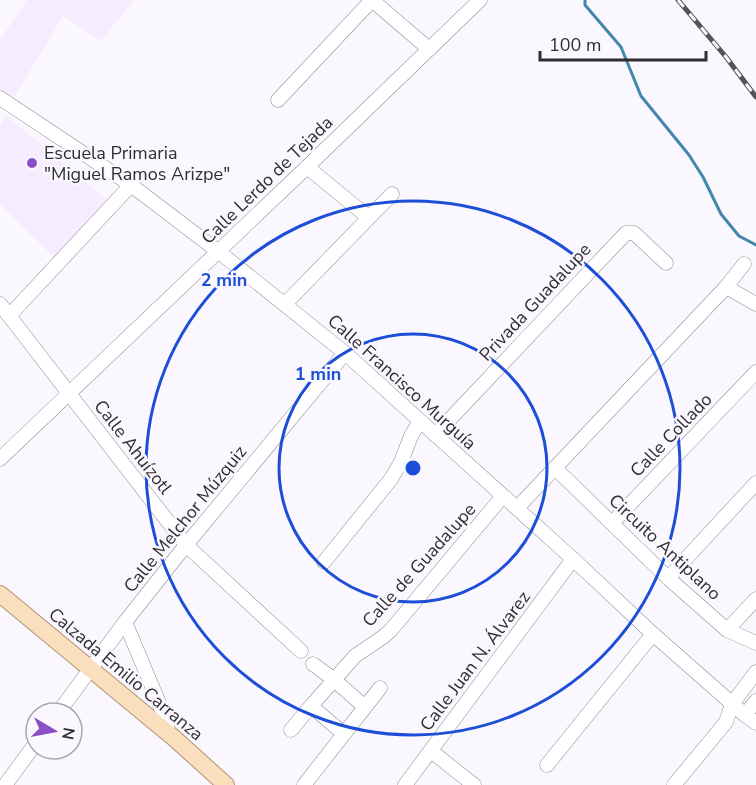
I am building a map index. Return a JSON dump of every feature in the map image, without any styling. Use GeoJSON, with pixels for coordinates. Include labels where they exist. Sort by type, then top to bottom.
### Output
{"type":"FeatureCollection","features":[{"type":"Feature","properties":{"kind":"main road","name":"Calzada Emilio Carranza"},"geometry":{"type":"LineString","coordinates":[[0,594],[169,734],[226,785]]}},
{"type":"Feature","properties":{"kind":"street"},"geometry":{"type":"LineString","coordinates":[[278,100],[372,0],[429,49]]}},
{"type":"Feature","properties":{"kind":"street","name":"Calle Lerdo de Tejada"},"geometry":{"type":"LineString","coordinates":[[0,459],[308,167],[480,0]]}},
{"type":"Feature","properties":{"kind":"street","name":"Calle Francisco Murguía"},"geometry":{"type":"LineString","coordinates":[[0,98],[130,185],[219,252],[345,353],[653,634],[750,719]]}},
{"type":"Feature","properties":{"kind":"street"},"geometry":{"type":"LineString","coordinates":[[308,167],[368,217]]}},
{"type":"Feature","properties":{"kind":"street"},"geometry":{"type":"LineString","coordinates":[[9,316],[130,185]]}},
{"type":"Feature","properties":{"kind":"street"},"geometry":{"type":"LineString","coordinates":[[285,304],[392,194]]}},
{"type":"Feature","properties":{"kind":"street","name":"Privada Guadalupe"},"geometry":{"type":"LineString","coordinates":[[435,435],[626,233],[634,233],[666,263]]}},
{"type":"Feature","properties":{"kind":"street"},"geometry":{"type":"LineString","coordinates":[[517,508],[726,286],[744,264]]}},
{"type":"Feature","properties":{"kind":"street"},"geometry":{"type":"LineString","coordinates":[[726,286],[756,304]]}},
{"type":"Feature","properties":{"kind":"street","name":"Calle Ahuízotl"},"geometry":{"type":"LineString","coordinates":[[0,304],[186,545],[301,651]]}},
{"type":"Feature","properties":{"kind":"street","name":"Calle Melchor Múzquiz"},"geometry":{"type":"LineString","coordinates":[[67,701],[186,545],[345,353]]}},
{"type":"Feature","properties":{"kind":"street","name":"Calle Collado"},"geometry":{"type":"LineString","coordinates":[[613,522],[756,372]]}},
{"type":"Feature","properties":{"kind":"street"},"geometry":{"type":"LineString","coordinates":[[324,562],[391,479],[420,421]]}},
{"type":"Feature","properties":{"kind":"street","name":"Circuito Antiplano"},"geometry":{"type":"LineString","coordinates":[[555,468],[669,578],[727,630],[756,643]]}},
{"type":"Feature","properties":{"kind":"street"},"geometry":{"type":"LineString","coordinates":[[669,578],[756,483]]}},
{"type":"Feature","properties":{"kind":"street","name":"Calle de Guadalupe"},"geometry":{"type":"LineString","coordinates":[[291,730],[355,656],[391,630],[503,496]]}},
{"type":"Feature","properties":{"kind":"street","name":"Calle Juan N. Álvarez"},"geometry":{"type":"LineString","coordinates":[[405,785],[573,559]]}},
{"type":"Feature","properties":{"kind":"street"},"geometry":{"type":"LineString","coordinates":[[727,630],[756,599]]}},
{"type":"Feature","properties":{"kind":"street"},"geometry":{"type":"LineString","coordinates":[[125,622],[164,714],[169,734]]}},
{"type":"Feature","properties":{"kind":"street"},"geometry":{"type":"LineString","coordinates":[[547,765],[653,634]]}},
{"type":"Feature","properties":{"kind":"street"},"geometry":{"type":"LineString","coordinates":[[313,664],[365,707]]}},
{"type":"Feature","properties":{"kind":"street"},"geometry":{"type":"LineString","coordinates":[[674,785],[726,722],[732,704],[756,672]]}},
{"type":"Feature","properties":{"kind":"street"},"geometry":{"type":"LineString","coordinates":[[304,785],[380,688]]}},
{"type":"Feature","properties":{"kind":"street"},"geometry":{"type":"LineString","coordinates":[[726,722],[750,719],[756,701]]}},
{"type":"Feature","properties":{"kind":"street"},"geometry":{"type":"LineString","coordinates":[[310,706],[344,734]]}},
{"type":"Feature","properties":{"kind":"street"},"geometry":{"type":"LineString","coordinates":[[431,751],[474,785]]}},
{"type":"Feature","properties":{"kind":"street"},"geometry":{"type":"LineString","coordinates":[[10,783],[24,761]]}},
{"type":"Feature","properties":{"kind":"shaded area"},"geometry":{"type":"Polygon","coordinates":[[[27,0],[134,0],[101,41],[63,16],[14,97],[0,88],[0,40],[27,0]]]}},
{"type":"Feature","properties":{"kind":"shaded area","name":"Escuela Primaria \"Miguel Ramos Arizpe\""},"geometry":{"type":"Polygon","coordinates":[[[7,116],[108,201],[56,259],[0,204],[0,126],[7,116]]]}},
{"type":"Feature","properties":{"kind":"waterway"},"geometry":{"type":"LineString","coordinates":[[585,0],[585,5],[621,47],[641,96],[689,155],[703,177],[721,214],[739,236],[756,245]]}},
{"type":"Feature","properties":{"kind":"railway"},"geometry":{"type":"LineString","coordinates":[[678,0],[756,97]]}},
{"type":"Feature","properties":{"kind":"place","name":"Escuela Primaria \"Miguel Ramos Arizpe\""},"geometry":{"type":"Point","coordinates":[32,163]}}]}
